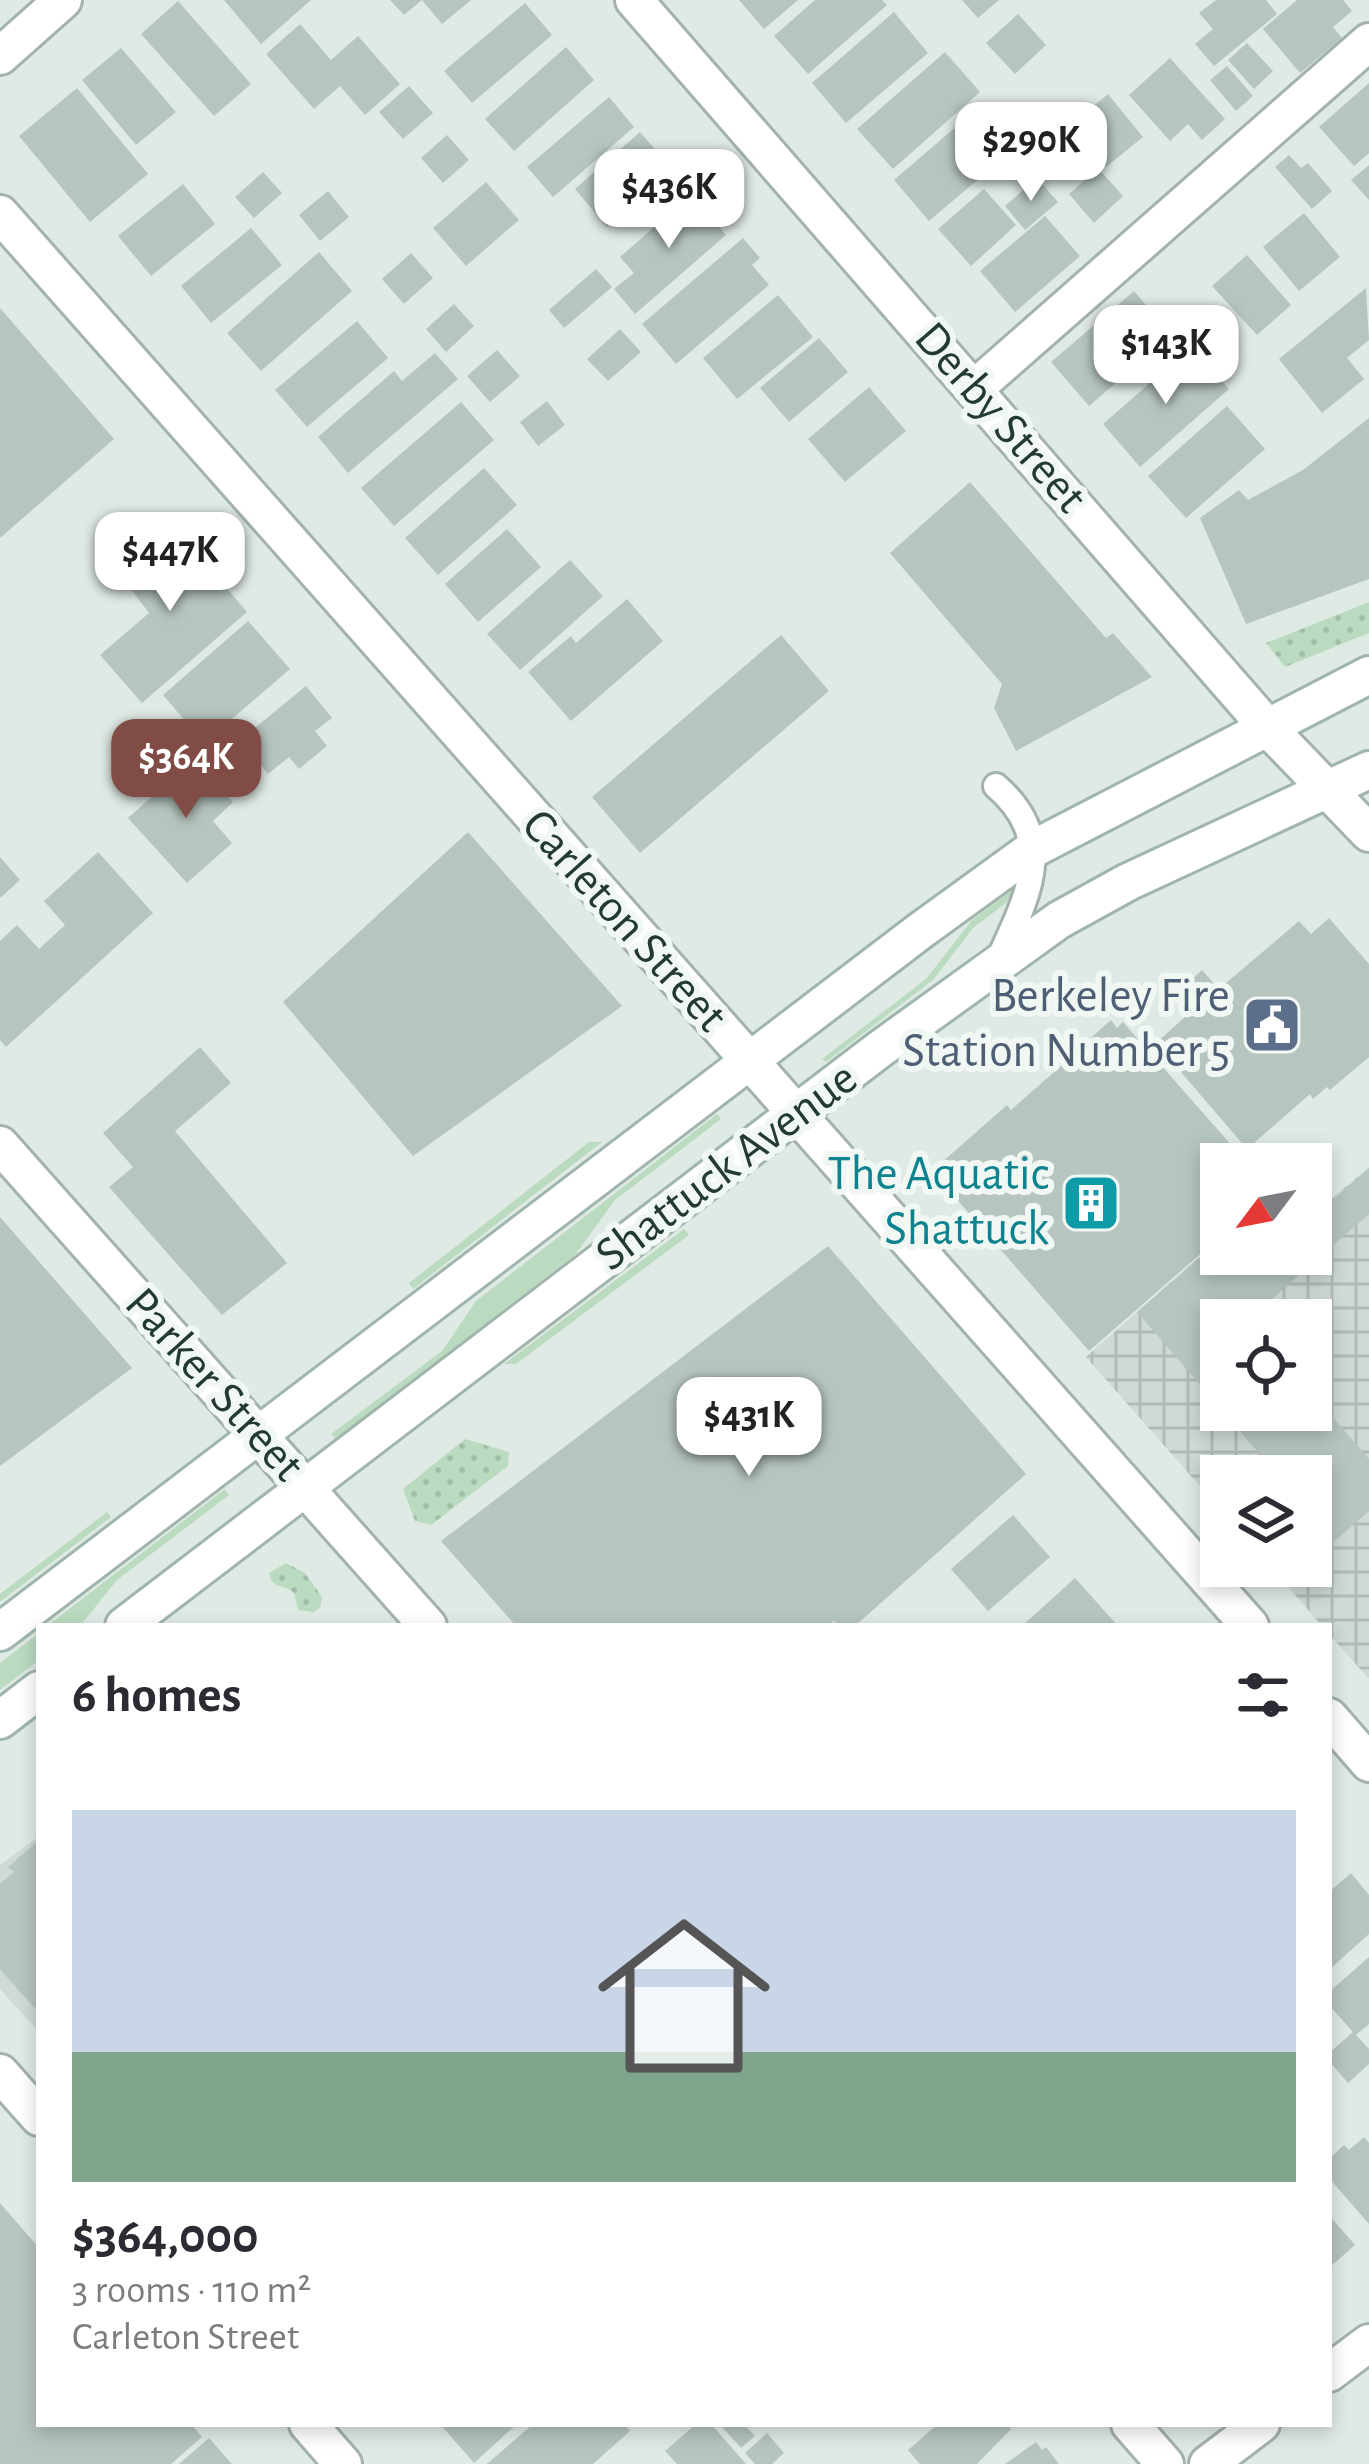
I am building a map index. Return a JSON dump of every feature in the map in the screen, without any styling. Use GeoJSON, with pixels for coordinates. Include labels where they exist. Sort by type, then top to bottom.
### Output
{"type":"FeatureCollection","features":[{"type":"Feature","properties":{"kind":"street"},"geometry":{"type":"LineString","coordinates":[[0,56],[63,0]]}},
{"type":"Feature","properties":{"kind":"street","name":"Derby Street"},"geometry":{"type":"LineString","coordinates":[[634,0],[1267,728],[1369,833]]}},
{"type":"Feature","properties":{"kind":"street"},"geometry":{"type":"LineString","coordinates":[[974,389],[1369,42]]}},
{"type":"Feature","properties":{"kind":"street","name":"Carleton Street"},"geometry":{"type":"LineString","coordinates":[[0,214],[1247,1623]]}},
{"type":"Feature","properties":{"kind":"street","name":"Shattuck Avenue"},"geometry":{"type":"LineString","coordinates":[[0,1632],[1033,849],[1369,676]]}},
{"type":"Feature","properties":{"kind":"street","name":"Shattuck Avenue"},"geometry":{"type":"LineString","coordinates":[[128,1623],[796,1114],[1059,920],[1128,882],[1369,770]]}},
{"type":"Feature","properties":{"kind":"street","name":"Parker Street"},"geometry":{"type":"LineString","coordinates":[[0,1145],[425,1623]]}},
{"type":"Feature","properties":{"kind":"street"},"geometry":{"type":"LineString","coordinates":[[0,1720],[36,1692]]}},
{"type":"Feature","properties":{"kind":"street"},"geometry":{"type":"LineString","coordinates":[[1332,1720],[1369,1763]]}},
{"type":"Feature","properties":{"kind":"street"},"geometry":{"type":"LineString","coordinates":[[0,2073],[36,2114]]}},
{"type":"Feature","properties":{"kind":"street"},"geometry":{"type":"LineString","coordinates":[[1332,2371],[1369,2343]]}},
{"type":"Feature","properties":{"kind":"street"},"geometry":{"type":"LineString","coordinates":[[311,2427],[344,2464]]}},
{"type":"Feature","properties":{"kind":"street"},"geometry":{"type":"LineString","coordinates":[[1133,2427],[1165,2464]]}},
{"type":"Feature","properties":{"kind":"street"},"geometry":{"type":"LineString","coordinates":[[1208,2464],[1257,2427]]}},
{"type":"Feature","properties":{"kind":"lane"},"geometry":{"type":"LineString","coordinates":[[998,962],[1031,887],[1033,849],[1006,795]]}},
{"type":"Feature","properties":{"kind":"shaded area"},"geometry":{"type":"Polygon","coordinates":[[[1369,1167],[1369,1679],[1332,1637],[1332,1623],[1319,1623],[1288,1587],[1332,1587],[1332,1455],[1200,1455],[1200,1486],[1086,1357],[1200,1257],[1200,1275],[1332,1275],[1332,1198],[1369,1167]]]}},
{"type":"Feature","properties":{"kind":"shaded area"},"geometry":{"type":"Polygon","coordinates":[[[36,1838],[36,2029],[0,1989],[0,1865],[36,1838]]]}},
{"type":"Feature","properties":{"kind":"green space"},"geometry":{"type":"Polygon","coordinates":[[[1369,602],[1369,633],[1285,667],[1266,643],[1369,602]]]}},
{"type":"Feature","properties":{"kind":"green space"},"geometry":{"type":"Polygon","coordinates":[[[1012,890],[1010,900],[973,928],[933,980],[826,1062],[822,1059],[926,979],[972,920],[1012,890]]]}},
{"type":"Feature","properties":{"kind":"green space"},"geometry":{"type":"Polygon","coordinates":[[[717,1114],[721,1119],[615,1200],[575,1255],[336,1439],[331,1434],[442,1351],[476,1301],[717,1114]]]}},
{"type":"Feature","properties":{"kind":"green space"},"geometry":{"type":"Polygon","coordinates":[[[589,1142],[602,1142],[413,1289],[409,1283],[589,1142]]]}},
{"type":"Feature","properties":{"kind":"green space"},"geometry":{"type":"Polygon","coordinates":[[[684,1229],[689,1235],[516,1364],[504,1364],[684,1229]]]}},
{"type":"Feature","properties":{"kind":"green space"},"geometry":{"type":"Polygon","coordinates":[[[465,1439],[509,1452],[508,1466],[431,1525],[415,1521],[403,1489],[465,1439]]]}},
{"type":"Feature","properties":{"kind":"green space"},"geometry":{"type":"Polygon","coordinates":[[[225,1489],[229,1495],[117,1580],[82,1623],[51,1623],[225,1489]]]}},
{"type":"Feature","properties":{"kind":"green space"},"geometry":{"type":"Polygon","coordinates":[[[107,1512],[111,1517],[0,1602],[0,1594],[107,1512]]]}},
{"type":"Feature","properties":{"kind":"green space"},"geometry":{"type":"Polygon","coordinates":[[[286,1563],[305,1573],[322,1597],[314,1612],[298,1610],[294,1593],[271,1578],[269,1573],[286,1563]]]}},
{"type":"Feature","properties":{"kind":"green space"},"geometry":{"type":"Polygon","coordinates":[[[36,1635],[36,1662],[0,1690],[0,1663],[36,1635]]]}},
{"type":"Feature","properties":{"kind":"building"},"geometry":{"type":"Polygon","coordinates":[[[224,0],[311,0],[261,44],[224,0]]]}},
{"type":"Feature","properties":{"kind":"building"},"geometry":{"type":"Polygon","coordinates":[[[390,0],[422,0],[404,15],[390,0]]]}},
{"type":"Feature","properties":{"kind":"building"},"geometry":{"type":"Polygon","coordinates":[[[422,0],[471,0],[442,24],[422,0]]]}},
{"type":"Feature","properties":{"kind":"building"},"geometry":{"type":"Polygon","coordinates":[[[739,0],[798,0],[764,29],[739,0]]]}},
{"type":"Feature","properties":{"kind":"building"},"geometry":{"type":"Polygon","coordinates":[[[815,0],[882,0],[887,5],[808,74],[774,36],[815,0]]]}},
{"type":"Feature","properties":{"kind":"building"},"geometry":{"type":"Polygon","coordinates":[[[962,0],[999,0],[978,18],[962,0]]]}},
{"type":"Feature","properties":{"kind":"building"},"geometry":{"type":"Polygon","coordinates":[[[1216,0],[1266,0],[1277,14],[1214,66],[1195,44],[1213,29],[1199,13],[1216,0]]]}},
{"type":"Feature","properties":{"kind":"building"},"geometry":{"type":"Polygon","coordinates":[[[1297,0],[1343,0],[1352,11],[1333,27],[1342,38],[1300,73],[1263,29],[1297,0]]]}},
{"type":"Feature","properties":{"kind":"building"},"geometry":{"type":"Polygon","coordinates":[[[178,1],[251,84],[214,116],[141,34],[178,1]]]}},
{"type":"Feature","properties":{"kind":"building"},"geometry":{"type":"Polygon","coordinates":[[[525,3],[552,35],[472,103],[444,71],[525,3]]]}},
{"type":"Feature","properties":{"kind":"building"},"geometry":{"type":"Polygon","coordinates":[[[894,12],[928,53],[846,123],[812,83],[894,12]]]}},
{"type":"Feature","properties":{"kind":"building"},"geometry":{"type":"Polygon","coordinates":[[[1018,14],[1046,45],[1015,74],[986,43],[1018,14]]]}},
{"type":"Feature","properties":{"kind":"building"},"geometry":{"type":"Polygon","coordinates":[[[300,24],[331,60],[358,36],[400,84],[365,115],[340,86],[314,109],[266,54],[300,24]]]}},
{"type":"Feature","properties":{"kind":"building"},"geometry":{"type":"Polygon","coordinates":[[[1247,43],[1273,71],[1254,89],[1228,60],[1247,43]]]}},
{"type":"Feature","properties":{"kind":"building"},"geometry":{"type":"Polygon","coordinates":[[[566,47],[594,80],[514,151],[485,119],[566,47]]]}},
{"type":"Feature","properties":{"kind":"building"},"geometry":{"type":"Polygon","coordinates":[[[121,48],[176,112],[136,145],[82,80],[121,48]]]}},
{"type":"Feature","properties":{"kind":"building"},"geometry":{"type":"Polygon","coordinates":[[[945,52],[980,92],[893,169],[857,129],[945,52]]]}},
{"type":"Feature","properties":{"kind":"building"},"geometry":{"type":"Polygon","coordinates":[[[1170,58],[1225,119],[1202,140],[1188,124],[1170,141],[1129,95],[1170,58]]]}},
{"type":"Feature","properties":{"kind":"building"},"geometry":{"type":"Polygon","coordinates":[[[1227,66],[1253,96],[1236,111],[1210,80],[1227,66]]]}},
{"type":"Feature","properties":{"kind":"building"},"geometry":{"type":"Polygon","coordinates":[[[1369,83],[1369,153],[1354,166],[1319,127],[1369,83]]]}},
{"type":"Feature","properties":{"kind":"building"},"geometry":{"type":"Polygon","coordinates":[[[409,86],[433,113],[403,139],[379,112],[409,86]]]}},
{"type":"Feature","properties":{"kind":"building"},"geometry":{"type":"Polygon","coordinates":[[[77,88],[148,174],[90,222],[19,136],[77,88]]]}},
{"type":"Feature","properties":{"kind":"building"},"geometry":{"type":"Polygon","coordinates":[[[1108,94],[1143,137],[1106,167],[1070,125],[1108,94]]]}},
{"type":"Feature","properties":{"kind":"building"},"geometry":{"type":"Polygon","coordinates":[[[609,97],[634,127],[553,197],[527,167],[609,97]]]}},
{"type":"Feature","properties":{"kind":"building"},"geometry":{"type":"Polygon","coordinates":[[[972,113],[1008,154],[929,221],[894,180],[972,113]]]}},
{"type":"Feature","properties":{"kind":"building"},"geometry":{"type":"Polygon","coordinates":[[[640,132],[673,170],[607,227],[575,189],[640,132]]]}},
{"type":"Feature","properties":{"kind":"building"},"geometry":{"type":"Polygon","coordinates":[[[447,135],[469,160],[443,183],[421,158],[447,135]]]}},
{"type":"Feature","properties":{"kind":"building"},"geometry":{"type":"Polygon","coordinates":[[[1289,155],[1301,168],[1308,163],[1332,191],[1312,209],[1275,167],[1289,155]]]}},
{"type":"Feature","properties":{"kind":"building"},"geometry":{"type":"Polygon","coordinates":[[[1369,165],[1369,200],[1351,180],[1369,165]]]}},
{"type":"Feature","properties":{"kind":"building"},"geometry":{"type":"Polygon","coordinates":[[[1098,168],[1123,196],[1094,223],[1069,194],[1098,168]]]}},
{"type":"Feature","properties":{"kind":"building"},"geometry":{"type":"Polygon","coordinates":[[[263,172],[282,193],[254,218],[235,197],[263,172]]]}},
{"type":"Feature","properties":{"kind":"building"},"geometry":{"type":"Polygon","coordinates":[[[1037,178],[1058,202],[1025,230],[1005,206],[1037,178]]]}},
{"type":"Feature","properties":{"kind":"building"},"geometry":{"type":"Polygon","coordinates":[[[486,182],[519,220],[466,266],[433,228],[486,182]]]}},
{"type":"Feature","properties":{"kind":"building"},"geometry":{"type":"Polygon","coordinates":[[[183,184],[215,224],[151,276],[118,236],[183,184]]]}},
{"type":"Feature","properties":{"kind":"building"},"geometry":{"type":"Polygon","coordinates":[[[698,189],[716,209],[709,215],[726,235],[635,314],[614,289],[634,273],[620,257],[698,189]]]}},
{"type":"Feature","properties":{"kind":"building"},"geometry":{"type":"Polygon","coordinates":[[[984,189],[1016,225],[971,266],[938,229],[984,189]]]}},
{"type":"Feature","properties":{"kind":"building"},"geometry":{"type":"Polygon","coordinates":[[[328,191],[349,217],[320,241],[299,215],[328,191]]]}},
{"type":"Feature","properties":{"kind":"building"},"geometry":{"type":"Polygon","coordinates":[[[1304,213],[1340,257],[1299,291],[1263,247],[1304,213]]]}},
{"type":"Feature","properties":{"kind":"building"},"geometry":{"type":"Polygon","coordinates":[[[1045,216],[1080,256],[1015,312],[980,271],[1045,216]]]}},
{"type":"Feature","properties":{"kind":"building"},"geometry":{"type":"Polygon","coordinates":[[[251,228],[282,265],[211,323],[181,286],[251,228]]]}},
{"type":"Feature","properties":{"kind":"building"},"geometry":{"type":"Polygon","coordinates":[[[743,238],[760,258],[752,265],[769,285],[676,364],[642,324],[743,238]]]}},
{"type":"Feature","properties":{"kind":"building"},"geometry":{"type":"Polygon","coordinates":[[[319,252],[352,291],[261,371],[227,333],[319,252]]]}},
{"type":"Feature","properties":{"kind":"building"},"geometry":{"type":"Polygon","coordinates":[[[411,253],[433,278],[404,304],[382,279],[411,253]]]}},
{"type":"Feature","properties":{"kind":"building"},"geometry":{"type":"Polygon","coordinates":[[[1247,255],[1291,305],[1257,335],[1212,286],[1247,255]]]}},
{"type":"Feature","properties":{"kind":"building"},"geometry":{"type":"Polygon","coordinates":[[[596,269],[612,287],[564,328],[549,310],[596,269]]]}},
{"type":"Feature","properties":{"kind":"building"},"geometry":{"type":"Polygon","coordinates":[[[1366,288],[1369,340],[1347,358],[1364,379],[1322,413],[1279,359],[1366,288]]]}},
{"type":"Feature","properties":{"kind":"building"},"geometry":{"type":"Polygon","coordinates":[[[1134,291],[1172,335],[1089,406],[1051,362],[1134,291]]]}},
{"type":"Feature","properties":{"kind":"building"},"geometry":{"type":"Polygon","coordinates":[[[778,295],[813,337],[737,399],[703,358],[778,295]]]}},
{"type":"Feature","properties":{"kind":"building"},"geometry":{"type":"Polygon","coordinates":[[[454,304],[474,326],[446,352],[426,329],[454,304]]]}},
{"type":"Feature","properties":{"kind":"building"},"geometry":{"type":"Polygon","coordinates":[[[0,308],[114,439],[0,538],[0,308]]]}},
{"type":"Feature","properties":{"kind":"building"},"geometry":{"type":"Polygon","coordinates":[[[357,321],[388,358],[307,427],[275,390],[357,321]]]}},
{"type":"Feature","properties":{"kind":"building"},"geometry":{"type":"Polygon","coordinates":[[[620,329],[641,352],[608,381],[587,359],[620,329]]]}},
{"type":"Feature","properties":{"kind":"building"},"geometry":{"type":"Polygon","coordinates":[[[819,338],[848,372],[789,422],[760,388],[819,338]]]}},
{"type":"Feature","properties":{"kind":"building"},"geometry":{"type":"Polygon","coordinates":[[[1191,347],[1229,389],[1140,467],[1103,424],[1191,347]]]}},
{"type":"Feature","properties":{"kind":"building"},"geometry":{"type":"Polygon","coordinates":[[[497,350],[520,376],[490,402],[467,376],[497,350]]]}},
{"type":"Feature","properties":{"kind":"building"},"geometry":{"type":"Polygon","coordinates":[[[435,353],[458,379],[348,473],[318,437],[394,371],[402,381],[435,353]]]}},
{"type":"Feature","properties":{"kind":"building"},"geometry":{"type":"Polygon","coordinates":[[[869,387],[906,431],[845,482],[808,439],[869,387]]]}},
{"type":"Feature","properties":{"kind":"building"},"geometry":{"type":"Polygon","coordinates":[[[547,401],[565,425],[538,446],[520,422],[547,401]]]}},
{"type":"Feature","properties":{"kind":"building"},"geometry":{"type":"Polygon","coordinates":[[[461,402],[494,440],[394,526],[361,488],[461,402]]]}},
{"type":"Feature","properties":{"kind":"building"},"geometry":{"type":"Polygon","coordinates":[[[1227,406],[1265,449],[1186,518],[1148,476],[1227,406]]]}},
{"type":"Feature","properties":{"kind":"building"},"geometry":{"type":"Polygon","coordinates":[[[1369,418],[1369,579],[1246,624],[1200,518],[1239,490],[1248,500],[1303,470],[1369,418]]]}},
{"type":"Feature","properties":{"kind":"building"},"geometry":{"type":"Polygon","coordinates":[[[484,468],[517,505],[438,575],[405,538],[484,468]]]}},
{"type":"Feature","properties":{"kind":"building"},"geometry":{"type":"Polygon","coordinates":[[[970,482],[1106,638],[1113,633],[1152,677],[1016,751],[994,708],[1002,684],[890,553],[970,482]]]}},
{"type":"Feature","properties":{"kind":"building"},"geometry":{"type":"Polygon","coordinates":[[[173,526],[247,612],[142,703],[100,655],[149,613],[117,571],[173,526]]]}},
{"type":"Feature","properties":{"kind":"building"},"geometry":{"type":"Polygon","coordinates":[[[507,529],[541,567],[478,622],[445,584],[507,529]]]}},
{"type":"Feature","properties":{"kind":"building"},"geometry":{"type":"Polygon","coordinates":[[[570,560],[603,596],[520,670],[487,634],[570,560]]]}},
{"type":"Feature","properties":{"kind":"building"},"geometry":{"type":"Polygon","coordinates":[[[627,599],[663,641],[571,721],[528,672],[571,636],[576,643],[627,599]]]}},
{"type":"Feature","properties":{"kind":"building"},"geometry":{"type":"Polygon","coordinates":[[[248,621],[290,669],[204,743],[163,695],[248,621]]]}},
{"type":"Feature","properties":{"kind":"building"},"geometry":{"type":"Polygon","coordinates":[[[781,635],[829,691],[640,853],[592,797],[781,635]]]}},
{"type":"Feature","properties":{"kind":"building"},"geometry":{"type":"Polygon","coordinates":[[[306,686],[332,718],[315,731],[327,746],[299,769],[289,757],[268,774],[240,740],[306,686]]]}},
{"type":"Feature","properties":{"kind":"building"},"geometry":{"type":"Polygon","coordinates":[[[194,759],[233,802],[213,821],[232,843],[187,883],[128,818],[194,759]]]}},
{"type":"Feature","properties":{"kind":"building"},"geometry":{"type":"Polygon","coordinates":[[[468,832],[622,1006],[413,1156],[283,1002],[468,832]]]}},
{"type":"Feature","properties":{"kind":"building"},"geometry":{"type":"Polygon","coordinates":[[[98,852],[153,913],[6,1047],[0,1040],[0,941],[17,925],[39,949],[65,925],[44,901],[98,852]]]}},
{"type":"Feature","properties":{"kind":"building"},"geometry":{"type":"Polygon","coordinates":[[[0,857],[20,880],[0,898],[0,857]]]}},
{"type":"Feature","properties":{"kind":"building","name":"Berkeley Fire Station Number 5"},"geometry":{"type":"Polygon","coordinates":[[[1329,918],[1369,964],[1369,1057],[1330,1090],[1327,1087],[1313,1099],[1310,1094],[1254,1143],[1242,1143],[1156,1043],[1195,1008],[1180,990],[1202,970],[1219,989],[1299,921],[1311,934],[1329,918]]]}},
{"type":"Feature","properties":{"kind":"building","name":"The Aquatic Shattuck"},"geometry":{"type":"Polygon","coordinates":[[[1111,1020],[1117,1028],[1123,1022],[1230,1143],[1200,1143],[1200,1254],[1089,1351],[932,1171],[1007,1105],[1011,1110],[1087,1049],[1084,1044],[1111,1020]]]}},
{"type":"Feature","properties":{"kind":"building"},"geometry":{"type":"Polygon","coordinates":[[[200,1047],[231,1083],[175,1131],[287,1263],[222,1315],[109,1187],[133,1167],[103,1133],[200,1047]]]}},
{"type":"Feature","properties":{"kind":"building"},"geometry":{"type":"Polygon","coordinates":[[[1369,1168],[1369,1214],[1332,1246],[1332,1201],[1369,1168]]]}},
{"type":"Feature","properties":{"kind":"building"},"geometry":{"type":"Polygon","coordinates":[[[0,1217],[132,1368],[0,1466],[0,1217]]]}},
{"type":"Feature","properties":{"kind":"building"},"geometry":{"type":"Polygon","coordinates":[[[828,1246],[1026,1474],[858,1623],[513,1623],[441,1541],[828,1246]]]}},
{"type":"Feature","properties":{"kind":"building"},"geometry":{"type":"Polygon","coordinates":[[[1200,1257],[1200,1275],[1299,1275],[1272,1299],[1200,1299],[1200,1385],[1137,1312],[1200,1257]]]}},
{"type":"Feature","properties":{"kind":"building"},"geometry":{"type":"Polygon","coordinates":[[[1332,1416],[1369,1459],[1369,1511],[1335,1541],[1332,1455],[1261,1455],[1239,1431],[1332,1431],[1332,1416]]]}},
{"type":"Feature","properties":{"kind":"building"},"geometry":{"type":"Polygon","coordinates":[[[1013,1515],[1050,1557],[988,1611],[951,1569],[1013,1515]]]}},
{"type":"Feature","properties":{"kind":"building"},"geometry":{"type":"Polygon","coordinates":[[[1075,1578],[1115,1623],[1025,1623],[1075,1578]]]}},
{"type":"Feature","properties":{"kind":"building"},"geometry":{"type":"Polygon","coordinates":[[[36,1843],[36,2010],[0,1969],[0,1884],[14,1872],[8,1867],[36,1843]]]}},
{"type":"Feature","properties":{"kind":"building"},"geometry":{"type":"Polygon","coordinates":[[[1351,1873],[1369,1895],[1369,1934],[1332,1967],[1332,1889],[1351,1873]]]}},
{"type":"Feature","properties":{"kind":"building"},"geometry":{"type":"Polygon","coordinates":[[[1369,1957],[1369,2024],[1356,2035],[1369,2049],[1369,2064],[1348,2083],[1332,2064],[1332,2050],[1353,2032],[1332,2008],[1332,1989],[1369,1957]]]}},
{"type":"Feature","properties":{"kind":"building"},"geometry":{"type":"Polygon","coordinates":[[[1364,2137],[1369,2143],[1369,2224],[1332,2181],[1332,2156],[1344,2145],[1349,2150],[1364,2137]]]}},
{"type":"Feature","properties":{"kind":"building"},"geometry":{"type":"Polygon","coordinates":[[[0,2203],[36,2245],[36,2427],[194,2427],[202,2437],[171,2464],[0,2464],[0,2203]]]}},
{"type":"Feature","properties":{"kind":"building"},"geometry":{"type":"Polygon","coordinates":[[[1332,2218],[1355,2245],[1332,2265],[1332,2218]]]}},
{"type":"Feature","properties":{"kind":"building"},"geometry":{"type":"Polygon","coordinates":[[[443,2427],[514,2427],[474,2463],[443,2427]]]}},
{"type":"Feature","properties":{"kind":"building"},"geometry":{"type":"Polygon","coordinates":[[[530,2427],[627,2427],[630,2431],[593,2464],[487,2464],[530,2427]]]}},
{"type":"Feature","properties":{"kind":"building"},"geometry":{"type":"Polygon","coordinates":[[[693,2427],[714,2427],[746,2464],[677,2464],[665,2451],[693,2427]]]}},
{"type":"Feature","properties":{"kind":"building"},"geometry":{"type":"Polygon","coordinates":[[[722,2427],[747,2427],[755,2436],[741,2448],[722,2427]]]}},
{"type":"Feature","properties":{"kind":"building"},"geometry":{"type":"Polygon","coordinates":[[[935,2427],[1011,2429],[977,2464],[920,2464],[908,2450],[935,2427]]]}},
{"type":"Feature","properties":{"kind":"building"},"geometry":{"type":"Polygon","coordinates":[[[767,2433],[784,2453],[772,2464],[755,2464],[745,2453],[767,2433]]]}},
{"type":"Feature","properties":{"kind":"building"},"geometry":{"type":"Polygon","coordinates":[[[209,2438],[232,2464],[179,2464],[209,2438]]]}},
{"type":"Feature","properties":{"kind":"building"},"geometry":{"type":"Polygon","coordinates":[[[1036,2442],[1059,2464],[1005,2464],[1036,2442]]]}},
{"type":"Feature","properties":{"kind":"place","name":"Berkeley Fire Station Number 5"},"geometry":{"type":"Point","coordinates":[1272,1025]}},
{"type":"Feature","properties":{"kind":"place","name":"The Aquatic Shattuck"},"geometry":{"type":"Point","coordinates":[1091,1203]}}]}
